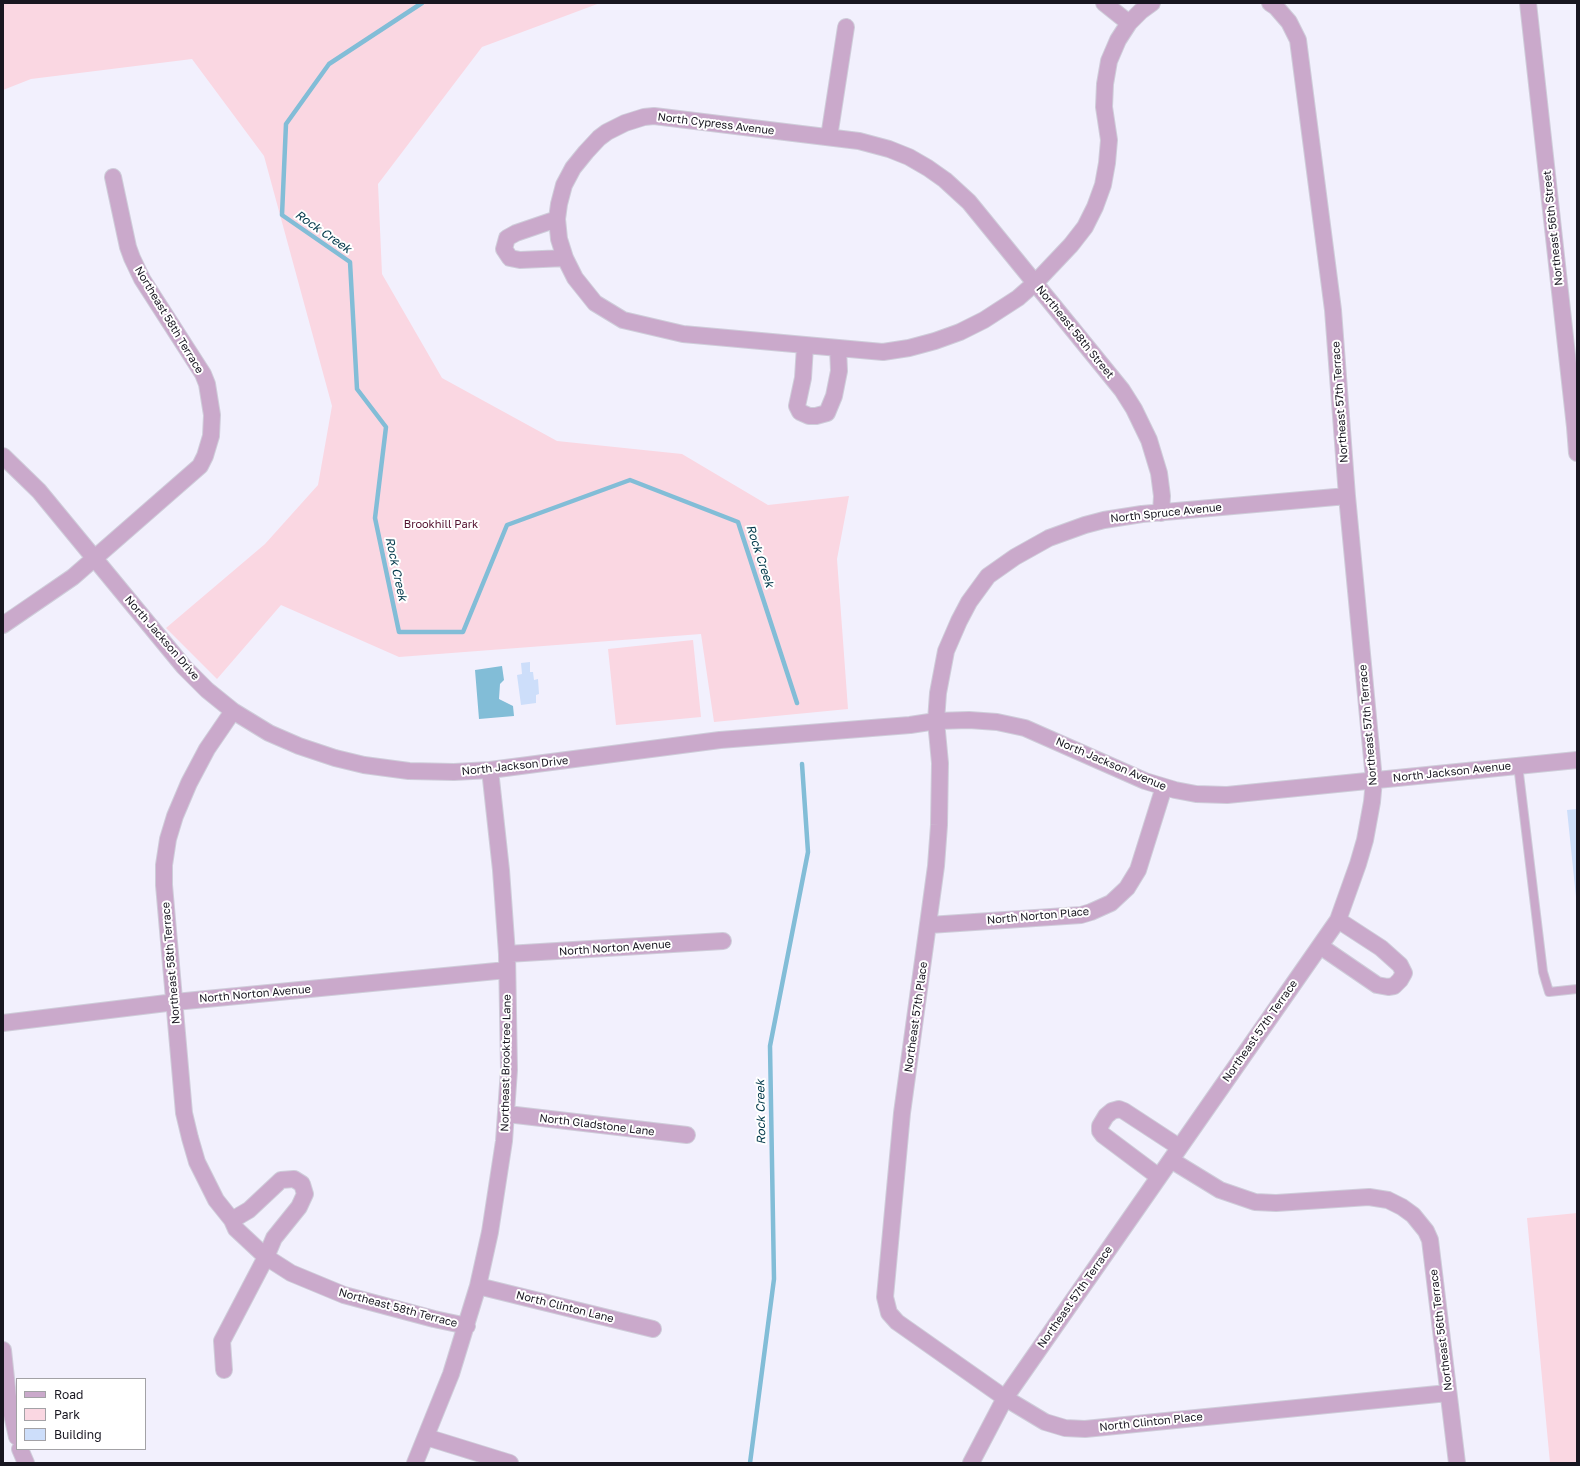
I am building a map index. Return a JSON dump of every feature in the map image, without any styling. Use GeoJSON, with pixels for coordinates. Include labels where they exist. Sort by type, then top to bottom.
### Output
{"type":"FeatureCollection","features":[{"type":"Feature","properties":{"kind":"street"},"geometry":{"type":"LineString","coordinates":[[1104,3],[1129,23],[1152,3]]}},
{"type":"Feature","properties":{"kind":"street","name":"Northeast 57th Terrace"},"geometry":{"type":"LineString","coordinates":[[971,1463],[1005,1398],[1338,920],[1365,840],[1372,802],[1374,780],[1346,496],[1333,310],[1298,40],[1289,22],[1276,7],[1270,3]]}},
{"type":"Feature","properties":{"kind":"street","name":"Northeast 56th Street"},"geometry":{"type":"LineString","coordinates":[[1528,3],[1576,427],[1577,453]]}},
{"type":"Feature","properties":{"kind":"street","name":"Northeast 58th Street"},"geometry":{"type":"LineString","coordinates":[[1129,23],[1118,40],[1109,61],[1105,84],[1104,107],[1109,140],[1107,163],[1095,206],[1085,226],[1071,245],[1035,283],[1122,390],[1134,409],[1149,440],[1159,473],[1162,496],[1162,513]]}},
{"type":"Feature","properties":{"kind":"street"},"geometry":{"type":"LineString","coordinates":[[828,136],[846,26]]}},
{"type":"Feature","properties":{"kind":"street","name":"North Cypress Avenue"},"geometry":{"type":"LineString","coordinates":[[654,116],[859,140],[889,149],[915,161],[945,180],[968,202],[1035,283],[1018,298],[984,320],[960,332],[909,348],[882,352],[683,334],[623,320],[604,310],[595,303],[578,282],[565,258],[559,239],[557,219],[558,204],[564,185],[573,168],[599,138],[625,122],[644,117],[654,116]]}},
{"type":"Feature","properties":{"kind":"street","name":"Northeast 58th Terrace"},"geometry":{"type":"LineString","coordinates":[[94,559],[200,466],[205,456],[211,436],[212,415],[210,394],[202,374],[142,279],[132,258],[128,247],[113,177]]}},
{"type":"Feature","properties":{"kind":"street"},"geometry":{"type":"LineString","coordinates":[[557,219],[516,233],[507,238],[504,248],[510,258],[520,260],[565,258]]}},
{"type":"Feature","properties":{"kind":"street"},"geometry":{"type":"LineString","coordinates":[[805,346],[802,378],[797,406],[800,412],[809,416],[827,413],[834,396],[839,371],[838,348]]}},
{"type":"Feature","properties":{"kind":"street","name":"North Jackson Drive"},"geometry":{"type":"LineString","coordinates":[[3,456],[38,491],[184,667],[207,690],[233,710],[269,733],[299,746],[335,758],[364,765],[409,771],[454,772],[490,770],[720,740],[814,733]]}},
{"type":"Feature","properties":{"kind":"street","name":"North Spruce Avenue"},"geometry":{"type":"LineString","coordinates":[[936,721],[938,693],[946,651],[969,602],[988,576],[1032,547],[1067,531],[1123,516],[1346,496]]}},
{"type":"Feature","properties":{"kind":"street"},"geometry":{"type":"LineString","coordinates":[[3,625],[73,577],[94,559]]}},
{"type":"Feature","properties":{"kind":"street","name":"Northeast 58th Terrace"},"geometry":{"type":"LineString","coordinates":[[233,710],[207,750],[189,783],[175,816],[168,839],[164,865],[164,885],[184,1113],[197,1162],[216,1200],[232,1220],[236,1229],[266,1257],[291,1273],[344,1295],[434,1319],[467,1326]]}},
{"type":"Feature","properties":{"kind":"street","name":"North Jackson Avenue"},"geometry":{"type":"LineString","coordinates":[[814,733],[910,725],[936,721],[969,720],[997,722],[1025,728],[1145,781],[1196,794],[1227,795],[1577,760]]}},
{"type":"Feature","properties":{"kind":"street","name":"Northeast 57th Place"},"geometry":{"type":"LineString","coordinates":[[889,1313],[885,1297],[902,1113],[936,866],[939,825],[940,763],[936,721]]}},
{"type":"Feature","properties":{"kind":"street","name":"Northeast Brooktree Lane"},"geometry":{"type":"LineString","coordinates":[[415,1463],[451,1374],[467,1326],[478,1286],[500,1177],[507,1114],[509,1070],[507,954],[501,870],[490,770]]}},
{"type":"Feature","properties":{"kind":"street","name":"North Norton Place"},"geometry":{"type":"LineString","coordinates":[[929,925],[1081,914],[1092,912],[1111,903],[1127,888],[1138,870],[1164,787]]}},
{"type":"Feature","properties":{"kind":"street"},"geometry":{"type":"LineString","coordinates":[[1320,946],[1377,985],[1388,988],[1394,986],[1400,980],[1404,973],[1400,965],[1382,948],[1338,920]]}},
{"type":"Feature","properties":{"kind":"street","name":"North Norton Avenue"},"geometry":{"type":"LineString","coordinates":[[507,954],[723,941]]}},
{"type":"Feature","properties":{"kind":"street","name":"North Norton Avenue"},"geometry":{"type":"LineString","coordinates":[[3,1023],[175,1002],[507,970]]}},
{"type":"Feature","properties":{"kind":"street","name":"Northeast 56th Terrace"},"geometry":{"type":"LineString","coordinates":[[1159,1177],[1103,1135],[1100,1131],[1100,1126],[1106,1116],[1112,1111],[1119,1109],[1124,1111],[1220,1190],[1255,1202],[1276,1203],[1369,1196],[1388,1200],[1402,1207],[1420,1223],[1430,1240],[1457,1463]]}},
{"type":"Feature","properties":{"kind":"street","name":"North Gladstone Lane"},"geometry":{"type":"LineString","coordinates":[[507,1114],[687,1135]]}},
{"type":"Feature","properties":{"kind":"street"},"geometry":{"type":"LineString","coordinates":[[224,1370],[222,1341],[266,1257],[274,1238],[299,1207],[305,1194],[302,1184],[294,1179],[281,1180],[249,1210],[232,1220]]}},
{"type":"Feature","properties":{"kind":"street","name":"North Clinton Lane"},"geometry":{"type":"LineString","coordinates":[[478,1286],[653,1329]]}},
{"type":"Feature","properties":{"kind":"street","name":"North Clinton Place"},"geometry":{"type":"LineString","coordinates":[[889,1313],[897,1322],[1005,1398],[1045,1422],[1060,1427],[1075,1429],[1448,1393]]}},
{"type":"Feature","properties":{"kind":"street"},"geometry":{"type":"LineString","coordinates":[[3,1350],[8,1397],[16,1433]]}},
{"type":"Feature","properties":{"kind":"street"},"geometry":{"type":"LineString","coordinates":[[426,1437],[510,1463]]}},
{"type":"Feature","properties":{"kind":"street"},"geometry":{"type":"LineString","coordinates":[[20,1450],[26,1463]]}},
{"type":"Feature","properties":{"kind":"lane"},"geometry":{"type":"LineString","coordinates":[[1518,765],[1543,972],[1549,992],[1577,989]]}},
{"type":"Feature","properties":{"kind":"green space","name":"Brookhill Park"},"geometry":{"type":"Polygon","coordinates":[[[3,3],[600,3],[482,47],[378,184],[382,274],[442,378],[557,441],[682,454],[768,505],[849,496],[837,559],[848,709],[714,722],[701,634],[399,657],[281,605],[217,679],[166,628],[265,544],[318,485],[332,406],[264,156],[192,59],[31,79],[3,90],[3,3]]]}},
{"type":"Feature","properties":{"kind":"green space"},"geometry":{"type":"Polygon","coordinates":[[[693,640],[701,717],[616,725],[608,649],[693,640]]]}},
{"type":"Feature","properties":{"kind":"green space"},"geometry":{"type":"Polygon","coordinates":[[[1577,1213],[1577,1463],[1550,1463],[1527,1218],[1577,1213]]]}},
{"type":"Feature","properties":{"kind":"water"},"geometry":{"type":"Polygon","coordinates":[[[502,666],[504,680],[500,684],[499,699],[513,706],[514,716],[479,719],[475,670],[502,666]]]}},
{"type":"Feature","properties":{"kind":"building"},"geometry":{"type":"Polygon","coordinates":[[[530,662],[530,672],[533,672],[534,680],[538,679],[539,694],[536,695],[536,703],[521,705],[517,675],[522,674],[521,663],[530,662]]]}},
{"type":"Feature","properties":{"kind":"building"},"geometry":{"type":"Polygon","coordinates":[[[1577,809],[1577,897],[1576,897],[1567,810],[1577,809]]]}},
{"type":"Feature","properties":{"kind":"waterway","name":"Rock Creek"},"geometry":{"type":"LineString","coordinates":[[422,3],[329,64],[286,124],[282,215],[350,262],[357,389],[386,427],[375,518],[399,632],[463,632],[507,525],[630,480],[738,522],[797,703]]}},
{"type":"Feature","properties":{"kind":"waterway","name":"Rock Creek"},"geometry":{"type":"LineString","coordinates":[[750,1463],[774,1279],[770,1046],[808,852],[802,764]]}}]}
